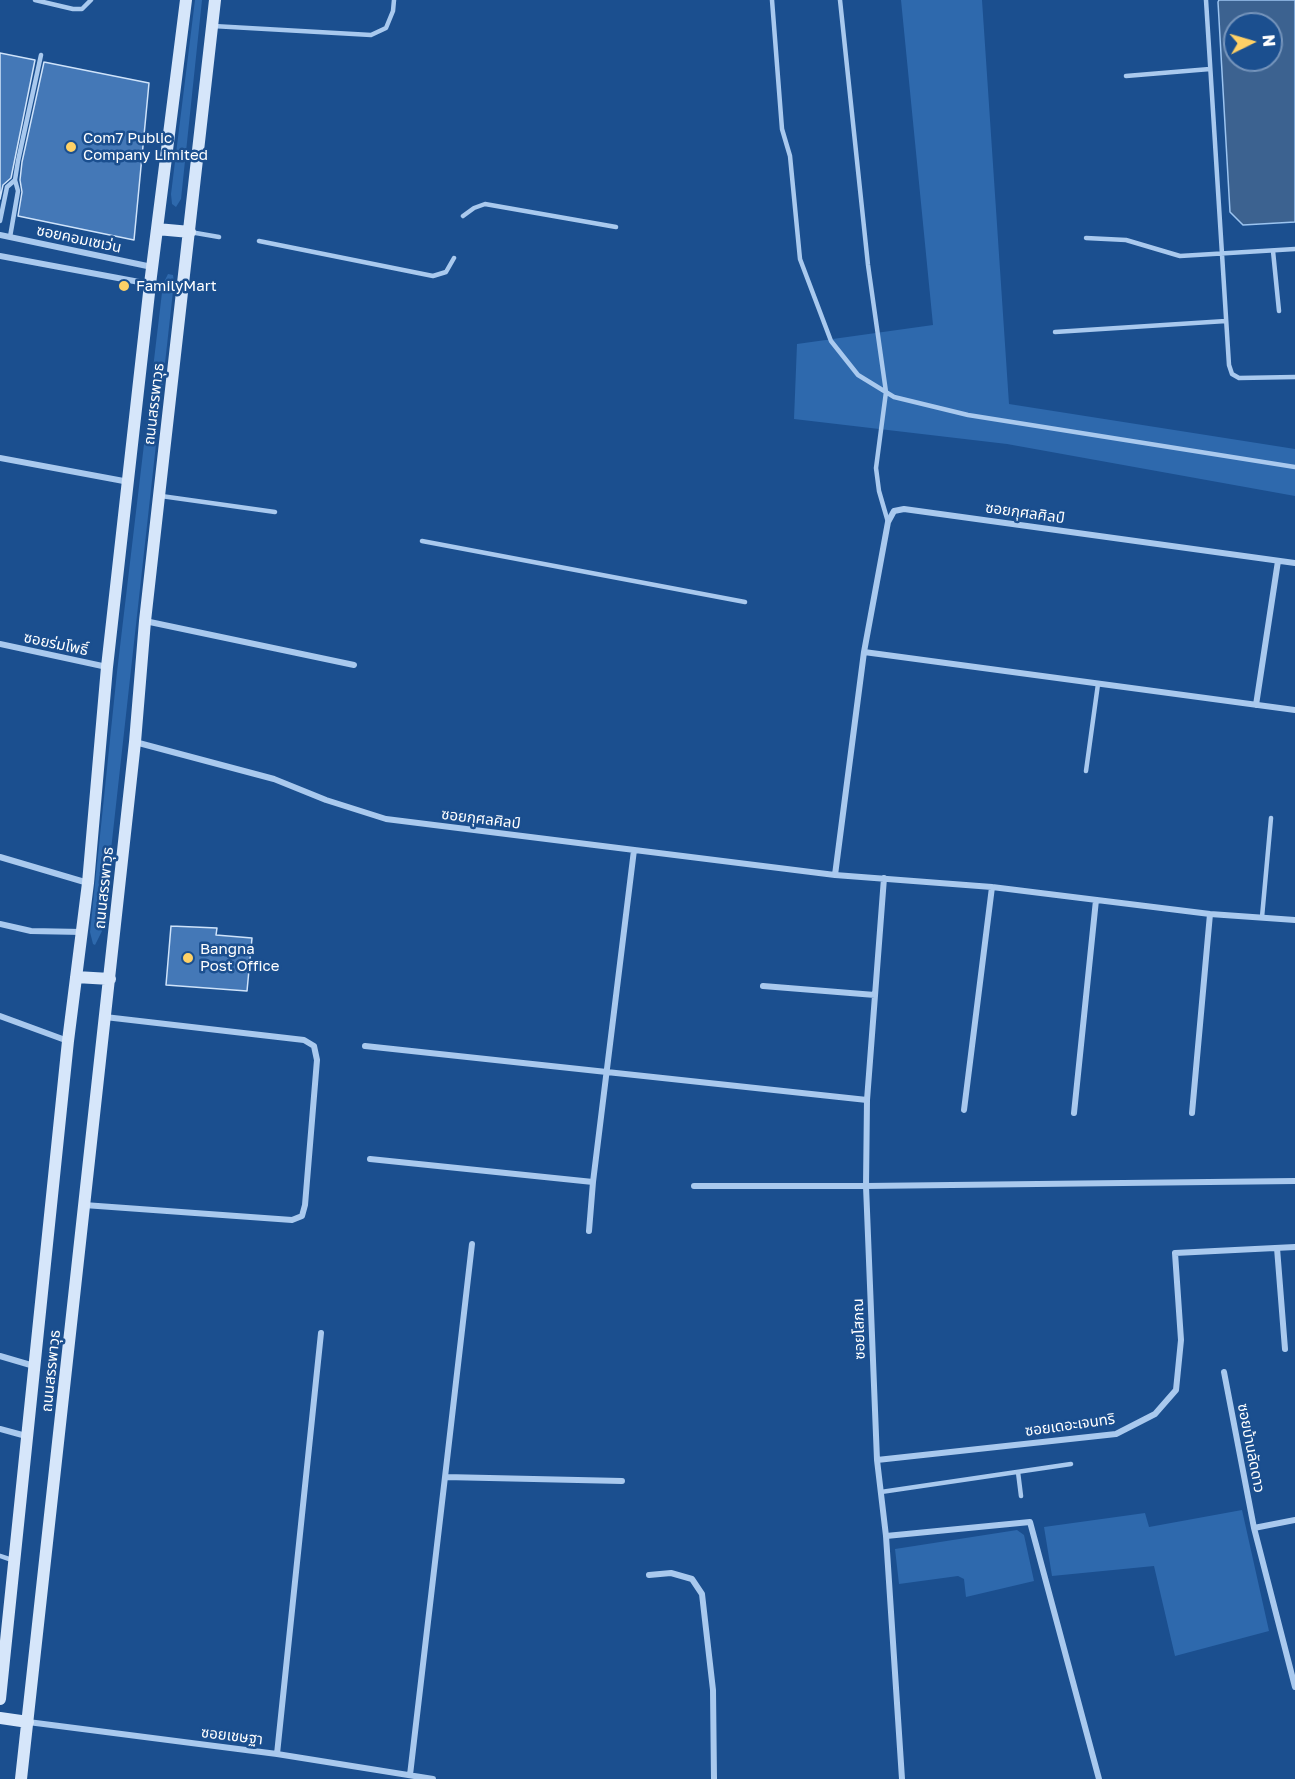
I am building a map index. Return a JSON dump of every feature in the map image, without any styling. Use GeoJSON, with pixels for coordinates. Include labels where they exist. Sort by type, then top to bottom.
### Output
{"type":"FeatureCollection","features":[{"type":"Feature","properties":{"kind":"main road","name":"ถนนสรรพาวุธ"},"geometry":{"type":"LineString","coordinates":[[0,1699],[3,1648],[68,1041],[88,884],[107,667],[150,284],[186,0]]}},
{"type":"Feature","properties":{"kind":"main road","name":"ถนนสรรพาวุธ"},"geometry":{"type":"LineString","coordinates":[[21,1779],[110,979],[135,742],[145,621],[215,0]]}},
{"type":"Feature","properties":{"kind":"main road"},"geometry":{"type":"LineString","coordinates":[[157,229],[190,232]]}},
{"type":"Feature","properties":{"kind":"main road"},"geometry":{"type":"LineString","coordinates":[[76,977],[110,979]]}},
{"type":"Feature","properties":{"kind":"main road"},"geometry":{"type":"LineString","coordinates":[[0,1718],[28,1722]]}},
{"type":"Feature","properties":{"kind":"street","name":"ซอยคอมเซเว่น"},"geometry":{"type":"LineString","coordinates":[[0,235],[152,268]]}},
{"type":"Feature","properties":{"kind":"street"},"geometry":{"type":"LineString","coordinates":[[0,256],[150,284]]}},
{"type":"Feature","properties":{"kind":"street"},"geometry":{"type":"LineString","coordinates":[[0,458],[129,482]]}},
{"type":"Feature","properties":{"kind":"street","name":"ซอยกุศลศิลป์"},"geometry":{"type":"LineString","coordinates":[[888,522],[894,511],[904,508],[1295,563]]}},
{"type":"Feature","properties":{"kind":"street"},"geometry":{"type":"LineString","coordinates":[[835,874],[864,652],[888,522]]}},
{"type":"Feature","properties":{"kind":"street"},"geometry":{"type":"LineString","coordinates":[[1256,705],[1278,561]]}},
{"type":"Feature","properties":{"kind":"street"},"geometry":{"type":"LineString","coordinates":[[145,621],[354,665]]}},
{"type":"Feature","properties":{"kind":"street","name":"ซอยร่มโพธิ์"},"geometry":{"type":"LineString","coordinates":[[0,645],[107,667]]}},
{"type":"Feature","properties":{"kind":"street"},"geometry":{"type":"LineString","coordinates":[[864,652],[1295,710]]}},
{"type":"Feature","properties":{"kind":"street","name":"ซอยกุศลศิลป์"},"geometry":{"type":"LineString","coordinates":[[135,742],[274,779],[326,800],[386,819],[835,874],[992,888],[1210,914],[1295,920]]}},
{"type":"Feature","properties":{"kind":"street"},"geometry":{"type":"LineString","coordinates":[[589,1231],[634,850]]}},
{"type":"Feature","properties":{"kind":"street"},"geometry":{"type":"LineString","coordinates":[[0,857],[88,884]]}},
{"type":"Feature","properties":{"kind":"street","name":"ซอยโสภณ"},"geometry":{"type":"LineString","coordinates":[[884,878],[867,1100],[866,1186],[877,1460],[886,1536],[902,1779]]}},
{"type":"Feature","properties":{"kind":"street"},"geometry":{"type":"LineString","coordinates":[[964,1110],[992,888]]}},
{"type":"Feature","properties":{"kind":"street"},"geometry":{"type":"LineString","coordinates":[[1074,1113],[1096,900]]}},
{"type":"Feature","properties":{"kind":"street"},"geometry":{"type":"LineString","coordinates":[[1192,1113],[1210,914]]}},
{"type":"Feature","properties":{"kind":"street"},"geometry":{"type":"LineString","coordinates":[[0,924],[32,931],[82,932]]}},
{"type":"Feature","properties":{"kind":"street"},"geometry":{"type":"LineString","coordinates":[[763,986],[875,995]]}},
{"type":"Feature","properties":{"kind":"street"},"geometry":{"type":"LineString","coordinates":[[0,1016],[68,1041]]}},
{"type":"Feature","properties":{"kind":"street"},"geometry":{"type":"LineString","coordinates":[[84,1205],[292,1220],[302,1216],[305,1205],[317,1060],[314,1046],[304,1040],[104,1017]]}},
{"type":"Feature","properties":{"kind":"street"},"geometry":{"type":"LineString","coordinates":[[365,1046],[867,1100]]}},
{"type":"Feature","properties":{"kind":"street"},"geometry":{"type":"LineString","coordinates":[[370,1159],[593,1182]]}},
{"type":"Feature","properties":{"kind":"street"},"geometry":{"type":"LineString","coordinates":[[694,1186],[1295,1181]]}},
{"type":"Feature","properties":{"kind":"street"},"geometry":{"type":"LineString","coordinates":[[410,1775],[472,1244]]}},
{"type":"Feature","properties":{"kind":"street","name":"ซอยเดอะเจนทริ"},"geometry":{"type":"LineString","coordinates":[[877,1460],[1116,1434],[1155,1414],[1176,1390],[1181,1340],[1175,1253],[1295,1247]]}},
{"type":"Feature","properties":{"kind":"street"},"geometry":{"type":"LineString","coordinates":[[1277,1248],[1285,1348]]}},
{"type":"Feature","properties":{"kind":"street"},"geometry":{"type":"LineString","coordinates":[[277,1754],[321,1333]]}},
{"type":"Feature","properties":{"kind":"street"},"geometry":{"type":"LineString","coordinates":[[0,1356],[35,1366]]}},
{"type":"Feature","properties":{"kind":"street","name":"ซอยบ้านลัดดาว"},"geometry":{"type":"LineString","coordinates":[[1224,1372],[1254,1528],[1295,1687]]}},
{"type":"Feature","properties":{"kind":"street"},"geometry":{"type":"LineString","coordinates":[[0,1429],[26,1436]]}},
{"type":"Feature","properties":{"kind":"street"},"geometry":{"type":"LineString","coordinates":[[445,1477],[622,1481]]}},
{"type":"Feature","properties":{"kind":"street"},"geometry":{"type":"LineString","coordinates":[[1254,1528],[1295,1520]]}},
{"type":"Feature","properties":{"kind":"street"},"geometry":{"type":"LineString","coordinates":[[886,1536],[1029,1522],[1099,1779]]}},
{"type":"Feature","properties":{"kind":"street"},"geometry":{"type":"LineString","coordinates":[[649,1575],[671,1573],[692,1579],[702,1594],[713,1689],[714,1779]]}},
{"type":"Feature","properties":{"kind":"street","name":"ซอยเชษฐา"},"geometry":{"type":"LineString","coordinates":[[28,1722],[277,1754],[433,1779]]}},
{"type":"Feature","properties":{"kind":"lane"},"geometry":{"type":"LineString","coordinates":[[35,0],[73,9],[82,9],[91,0]]}},
{"type":"Feature","properties":{"kind":"lane"},"geometry":{"type":"LineString","coordinates":[[213,26],[371,35],[386,28],[393,11],[394,0]]}},
{"type":"Feature","properties":{"kind":"lane"},"geometry":{"type":"LineString","coordinates":[[772,0],[782,129],[790,156],[800,259],[831,341],[858,375],[894,397],[968,415],[1295,467]]}},
{"type":"Feature","properties":{"kind":"lane"},"geometry":{"type":"LineString","coordinates":[[840,0],[868,265],[886,392],[876,468],[879,491],[888,522]]}},
{"type":"Feature","properties":{"kind":"lane"},"geometry":{"type":"LineString","coordinates":[[1206,0],[1226,321],[1232,374],[1239,378],[1295,377]]}},
{"type":"Feature","properties":{"kind":"lane"},"geometry":{"type":"LineString","coordinates":[[10,237],[18,191],[15,180],[41,55]]}},
{"type":"Feature","properties":{"kind":"lane"},"geometry":{"type":"LineString","coordinates":[[1126,76],[1210,69]]}},
{"type":"Feature","properties":{"kind":"lane"},"geometry":{"type":"LineString","coordinates":[[0,221],[7,187],[15,180]]}},
{"type":"Feature","properties":{"kind":"lane"},"geometry":{"type":"LineString","coordinates":[[463,216],[485,204],[616,227]]}},
{"type":"Feature","properties":{"kind":"lane"},"geometry":{"type":"LineString","coordinates":[[190,232],[219,237]]}},
{"type":"Feature","properties":{"kind":"lane"},"geometry":{"type":"LineString","coordinates":[[1086,238],[1126,240],[1180,256],[1295,249]]}},
{"type":"Feature","properties":{"kind":"lane"},"geometry":{"type":"LineString","coordinates":[[260,241],[433,276],[446,272],[454,258]]}},
{"type":"Feature","properties":{"kind":"lane"},"geometry":{"type":"LineString","coordinates":[[1273,251],[1279,310]]}},
{"type":"Feature","properties":{"kind":"lane"},"geometry":{"type":"LineString","coordinates":[[1055,332],[1226,321]]}},
{"type":"Feature","properties":{"kind":"lane"},"geometry":{"type":"LineString","coordinates":[[159,496],[275,512]]}},
{"type":"Feature","properties":{"kind":"lane"},"geometry":{"type":"LineString","coordinates":[[422,541],[745,602]]}},
{"type":"Feature","properties":{"kind":"lane"},"geometry":{"type":"LineString","coordinates":[[1086,771],[1098,684]]}},
{"type":"Feature","properties":{"kind":"lane"},"geometry":{"type":"LineString","coordinates":[[1262,917],[1271,818]]}},
{"type":"Feature","properties":{"kind":"lane"},"geometry":{"type":"LineString","coordinates":[[880,1492],[1071,1464]]}},
{"type":"Feature","properties":{"kind":"lane"},"geometry":{"type":"LineString","coordinates":[[1018,1472],[1021,1496]]}},
{"type":"Feature","properties":{"kind":"lane"},"geometry":{"type":"LineString","coordinates":[[0,1557],[14,1560]]}},
{"type":"Feature","properties":{"kind":"shaded area"},"geometry":{"type":"Polygon","coordinates":[[[195,0],[202,0],[181,199],[176,207],[172,204],[171,194],[195,0]]]}},
{"type":"Feature","properties":{"kind":"shaded area"},"geometry":{"type":"Polygon","coordinates":[[[901,0],[982,0],[1009,404],[1295,449],[1295,496],[1007,444],[794,419],[797,344],[933,325],[901,0]]]}},
{"type":"Feature","properties":{"kind":"shaded area"},"geometry":{"type":"Polygon","coordinates":[[[1219,0],[1295,0],[1295,222],[1243,225],[1230,212],[1218,2],[1219,0]]]}},
{"type":"Feature","properties":{"kind":"shaded area"},"geometry":{"type":"Polygon","coordinates":[[[168,274],[173,275],[174,282],[102,931],[95,945],[90,932],[117,672],[163,284],[168,274]]]}},
{"type":"Feature","properties":{"kind":"shaded area"},"geometry":{"type":"Polygon","coordinates":[[[1242,1510],[1269,1631],[1175,1656],[1154,1566],[1052,1576],[1044,1527],[1145,1513],[1149,1527],[1242,1510]]]}},
{"type":"Feature","properties":{"kind":"shaded area"},"geometry":{"type":"Polygon","coordinates":[[[1017,1530],[1024,1535],[1034,1581],[966,1597],[964,1579],[958,1576],[899,1584],[895,1549],[1017,1530]]]}},
{"type":"Feature","properties":{"kind":"building"},"geometry":{"type":"Polygon","coordinates":[[[0,53],[35,60],[11,178],[3,185],[0,199],[0,53]]]}},
{"type":"Feature","properties":{"kind":"building","name":"Com7 Public Company Limited"},"geometry":{"type":"Polygon","coordinates":[[[44,62],[149,83],[134,240],[18,216],[22,192],[20,180],[22,162],[44,62]]]}},
{"type":"Feature","properties":{"kind":"building"},"geometry":{"type":"Polygon","coordinates":[[[171,926],[217,928],[216,935],[252,938],[247,991],[166,985],[171,926]]]}},
{"type":"Feature","properties":{"kind":"place","name":"Com7 Public Company Limited"},"geometry":{"type":"Point","coordinates":[71,147]}},
{"type":"Feature","properties":{"kind":"place","name":"FamilyMart"},"geometry":{"type":"Point","coordinates":[124,286]}},
{"type":"Feature","properties":{"kind":"place","name":"Bangna Post Office"},"geometry":{"type":"Point","coordinates":[188,958]}}]}
